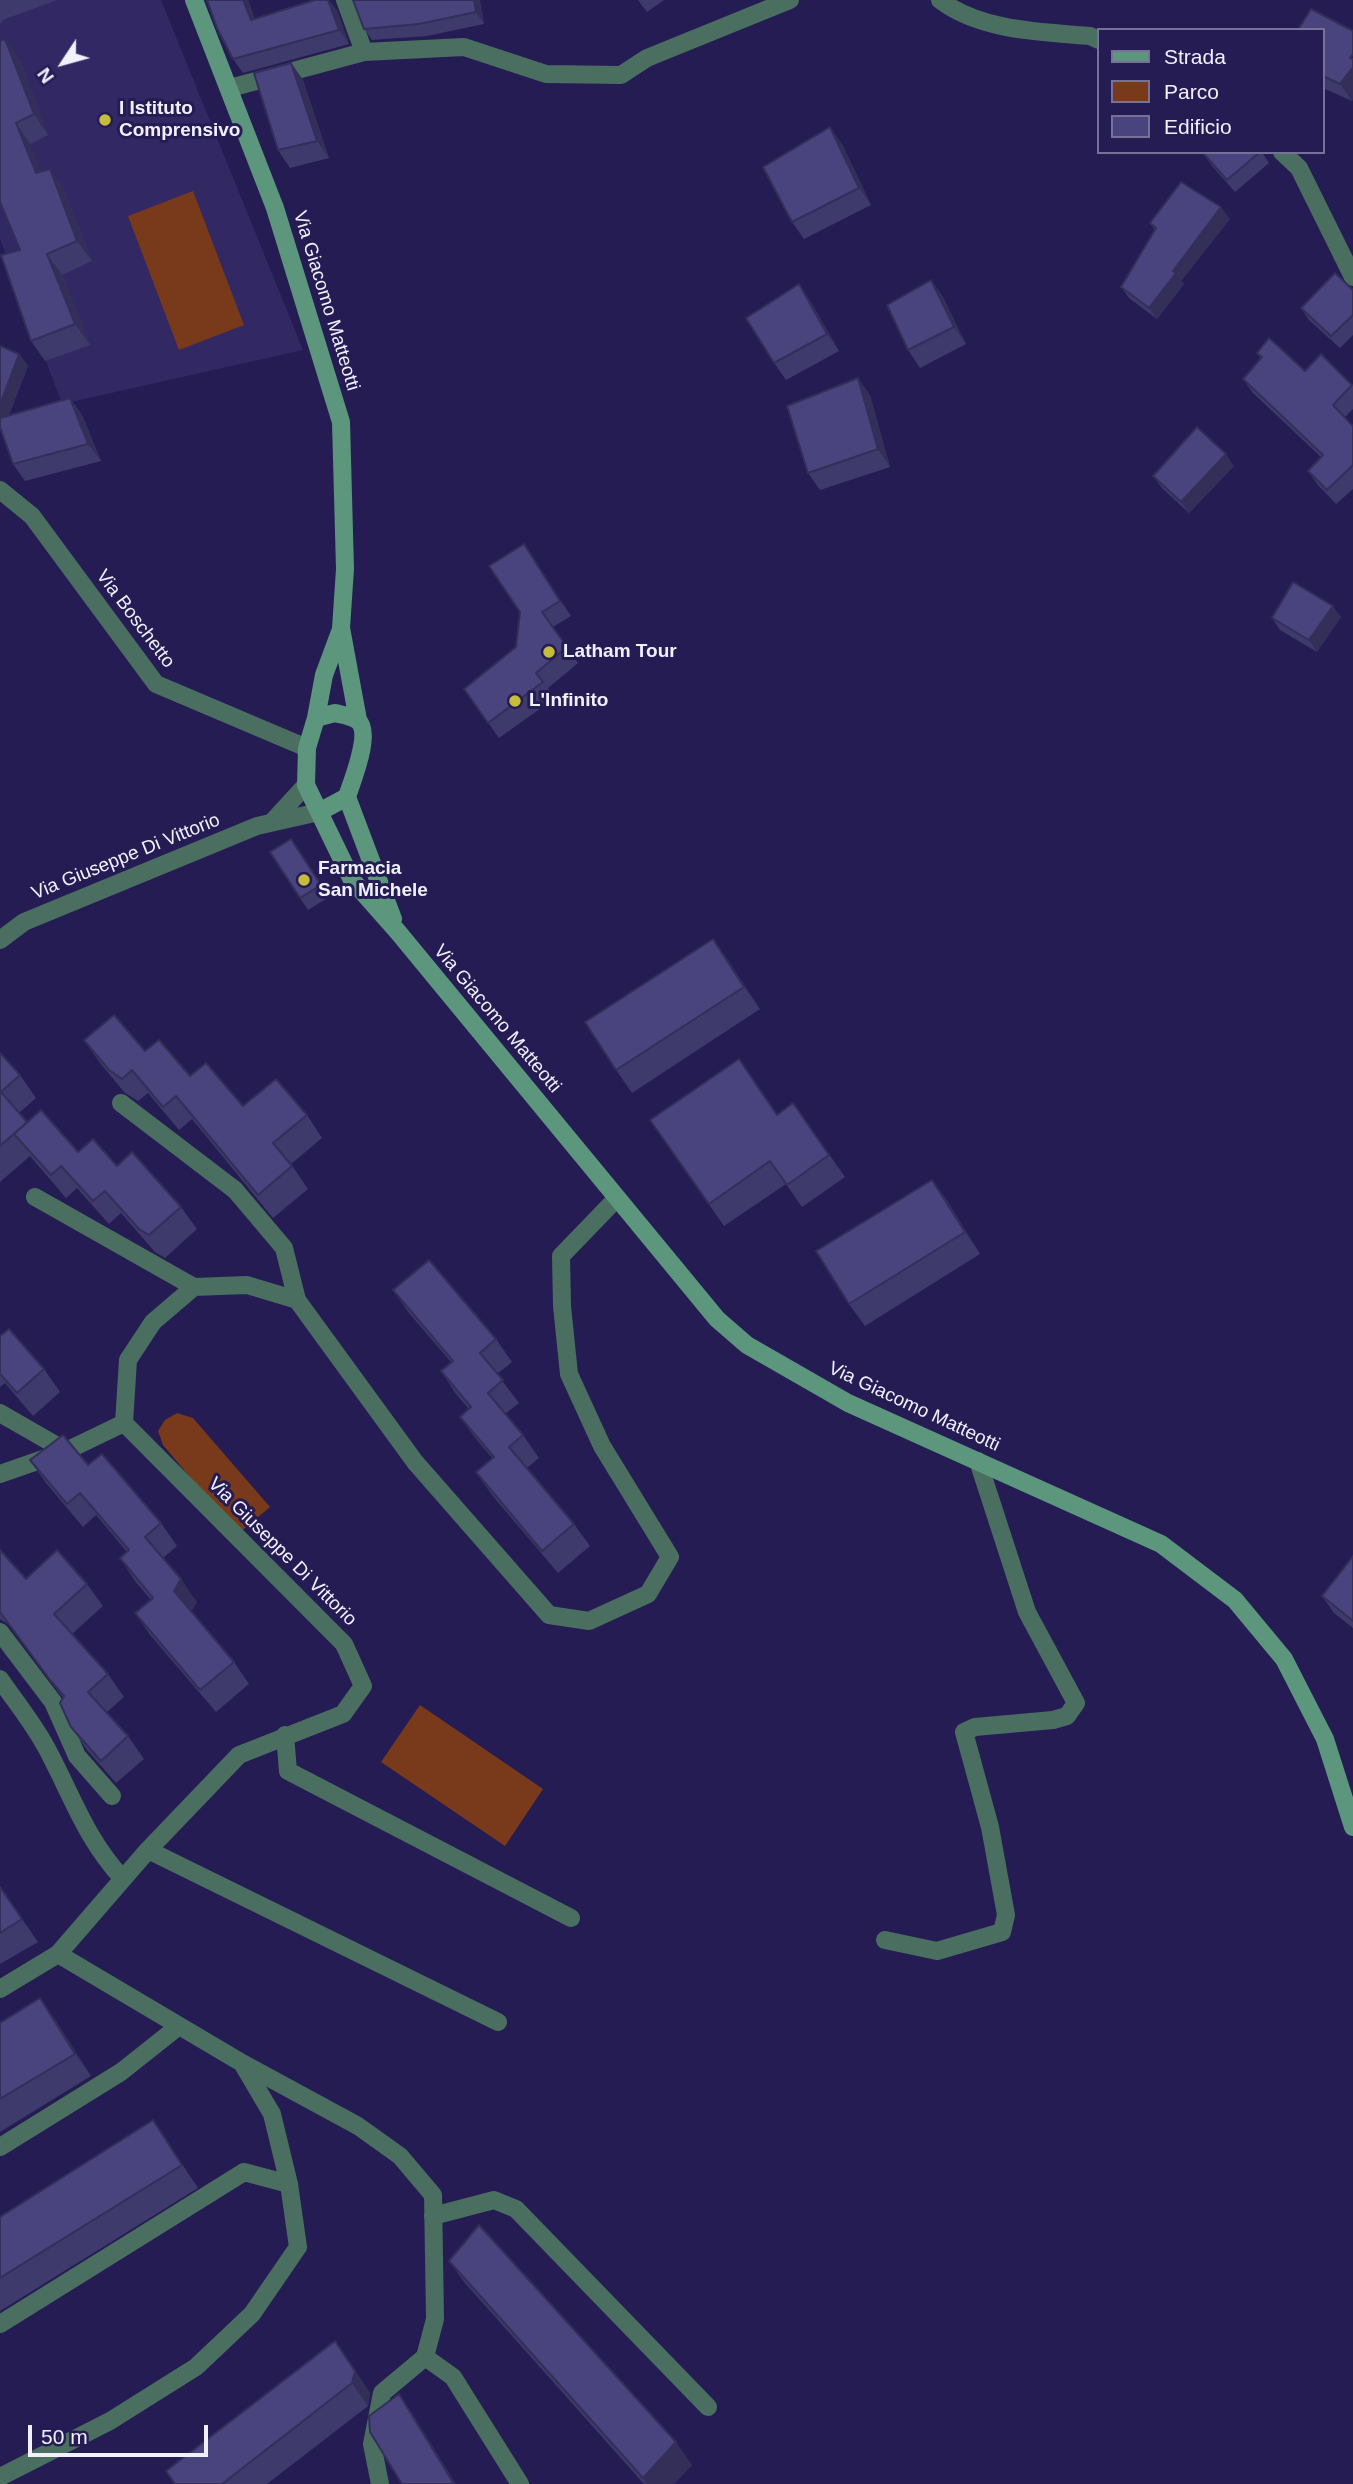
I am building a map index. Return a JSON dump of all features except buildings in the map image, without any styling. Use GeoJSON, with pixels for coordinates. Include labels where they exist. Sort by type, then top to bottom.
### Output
{"type":"FeatureCollection","features":[{"type":"Feature","properties":{"kind":"street","name":"Via Giacomo Matteotti"},"geometry":{"type":"LineString","coordinates":[[194,0],[275,208],[341,422],[345,569],[341,628],[358,720],[363,727],[363,741],[347,797],[398,932]]}},
{"type":"Feature","properties":{"kind":"street"},"geometry":{"type":"LineString","coordinates":[[345,0],[364,52]]}},
{"type":"Feature","properties":{"kind":"street"},"geometry":{"type":"LineString","coordinates":[[230,88],[364,52],[464,47],[546,74],[621,75],[647,58],[790,0]]}},
{"type":"Feature","properties":{"kind":"street"},"geometry":{"type":"LineString","coordinates":[[940,0],[954,11],[1014,30],[1090,36],[1098,40]]}},
{"type":"Feature","properties":{"kind":"street"},"geometry":{"type":"LineString","coordinates":[[1284,154],[1298,168],[1353,277]]}},
{"type":"Feature","properties":{"kind":"street","name":"Via Boschetto"},"geometry":{"type":"LineString","coordinates":[[0,490],[32,516],[156,684],[307,748]]}},
{"type":"Feature","properties":{"kind":"street","name":"Via Giacomo Matteotti"},"geometry":{"type":"LineString","coordinates":[[341,628],[324,675],[307,748],[306,785],[352,880],[718,1319],[747,1345],[848,1403],[1161,1544],[1235,1600],[1284,1658],[1325,1739],[1353,1827]]}},
{"type":"Feature","properties":{"kind":"street"},"geometry":{"type":"LineString","coordinates":[[316,718],[335,713],[358,720]]}},
{"type":"Feature","properties":{"kind":"street","name":"Via Giuseppe Di Vittorio"},"geometry":{"type":"LineString","coordinates":[[272,822],[306,785]]}},
{"type":"Feature","properties":{"kind":"street"},"geometry":{"type":"LineString","coordinates":[[319,812],[347,797]]}},
{"type":"Feature","properties":{"kind":"street","name":"Via Giuseppe Di Vittorio"},"geometry":{"type":"LineString","coordinates":[[0,940],[24,922],[272,822],[319,812]]}},
{"type":"Feature","properties":{"kind":"street"},"geometry":{"type":"LineString","coordinates":[[121,1103],[235,1189],[284,1248],[297,1300],[415,1462],[550,1615],[589,1621],[648,1594],[670,1557],[602,1446],[569,1374],[562,1306],[561,1256],[617,1198]]}},
{"type":"Feature","properties":{"kind":"street"},"geometry":{"type":"LineString","coordinates":[[35,1197],[194,1287],[247,1285],[297,1300]]}},
{"type":"Feature","properties":{"kind":"street"},"geometry":{"type":"LineString","coordinates":[[0,1474],[66,1451],[124,1423],[128,1360],[153,1322],[194,1287]]}},
{"type":"Feature","properties":{"kind":"street"},"geometry":{"type":"LineString","coordinates":[[0,1413],[66,1451]]}},
{"type":"Feature","properties":{"kind":"street","name":"Via Giuseppe Di Vittorio"},"geometry":{"type":"LineString","coordinates":[[0,1989],[58,1954],[148,1850],[239,1755],[343,1714],[363,1686],[344,1644],[124,1423]]}},
{"type":"Feature","properties":{"kind":"street"},"geometry":{"type":"LineString","coordinates":[[885,1940],[937,1951],[1002,1932],[1006,1915],[990,1828],[964,1732],[975,1727],[1053,1720],[1067,1716],[1076,1703],[1027,1612],[978,1461]]}},
{"type":"Feature","properties":{"kind":"street"},"geometry":{"type":"LineString","coordinates":[[0,1632],[53,1702],[77,1756],[112,1796]]}},
{"type":"Feature","properties":{"kind":"street"},"geometry":{"type":"LineString","coordinates":[[0,1679],[45,1745],[76,1811],[102,1857],[123,1879]]}},
{"type":"Feature","properties":{"kind":"street"},"geometry":{"type":"LineString","coordinates":[[285,1735],[288,1771],[571,1918]]}},
{"type":"Feature","properties":{"kind":"street"},"geometry":{"type":"LineString","coordinates":[[148,1850],[498,2022]]}},
{"type":"Feature","properties":{"kind":"street"},"geometry":{"type":"LineString","coordinates":[[58,1954],[242,2063],[358,2126],[400,2156],[433,2195],[435,2319],[425,2357],[382,2393],[372,2444],[380,2484]]}},
{"type":"Feature","properties":{"kind":"street"},"geometry":{"type":"LineString","coordinates":[[0,2147],[121,2072],[179,2026]]}},
{"type":"Feature","properties":{"kind":"street"},"geometry":{"type":"LineString","coordinates":[[0,2477],[110,2421],[196,2367],[252,2314],[298,2247],[289,2184],[272,2114],[242,2063]]}},
{"type":"Feature","properties":{"kind":"street"},"geometry":{"type":"LineString","coordinates":[[0,2324],[244,2172],[289,2184]]}},
{"type":"Feature","properties":{"kind":"street"},"geometry":{"type":"LineString","coordinates":[[433,2216],[494,2200],[516,2209],[708,2407]]}},
{"type":"Feature","properties":{"kind":"street"},"geometry":{"type":"LineString","coordinates":[[425,2357],[453,2377],[520,2484]]}},
{"type":"Feature","properties":{"kind":"shaded area","name":"I Istituto Comprensivo"},"geometry":{"type":"Polygon","coordinates":[[[0,0],[161,0],[303,350],[62,404],[0,239],[0,0]]]}},
{"type":"Feature","properties":{"kind":"green space"},"geometry":{"type":"Polygon","coordinates":[[[193,191],[244,325],[179,350],[128,216],[193,191]]]}},
{"type":"Feature","properties":{"kind":"green space"},"geometry":{"type":"Polygon","coordinates":[[[177,1413],[193,1418],[270,1507],[238,1534],[163,1445],[158,1431],[165,1420],[177,1413]]]}},
{"type":"Feature","properties":{"kind":"green space"},"geometry":{"type":"Polygon","coordinates":[[[420,1705],[543,1789],[505,1846],[381,1762],[420,1705]]]}},
{"type":"Feature","properties":{"kind":"place","name":"I Istituto Comprensivo"},"geometry":{"type":"Point","coordinates":[105,120]}},
{"type":"Feature","properties":{"kind":"place","name":"Latham Tour"},"geometry":{"type":"Point","coordinates":[549,652]}},
{"type":"Feature","properties":{"kind":"place","name":"L'Infinito"},"geometry":{"type":"Point","coordinates":[515,701]}},
{"type":"Feature","properties":{"kind":"place","name":"Farmacia San Michele"},"geometry":{"type":"Point","coordinates":[304,880]}}]}
